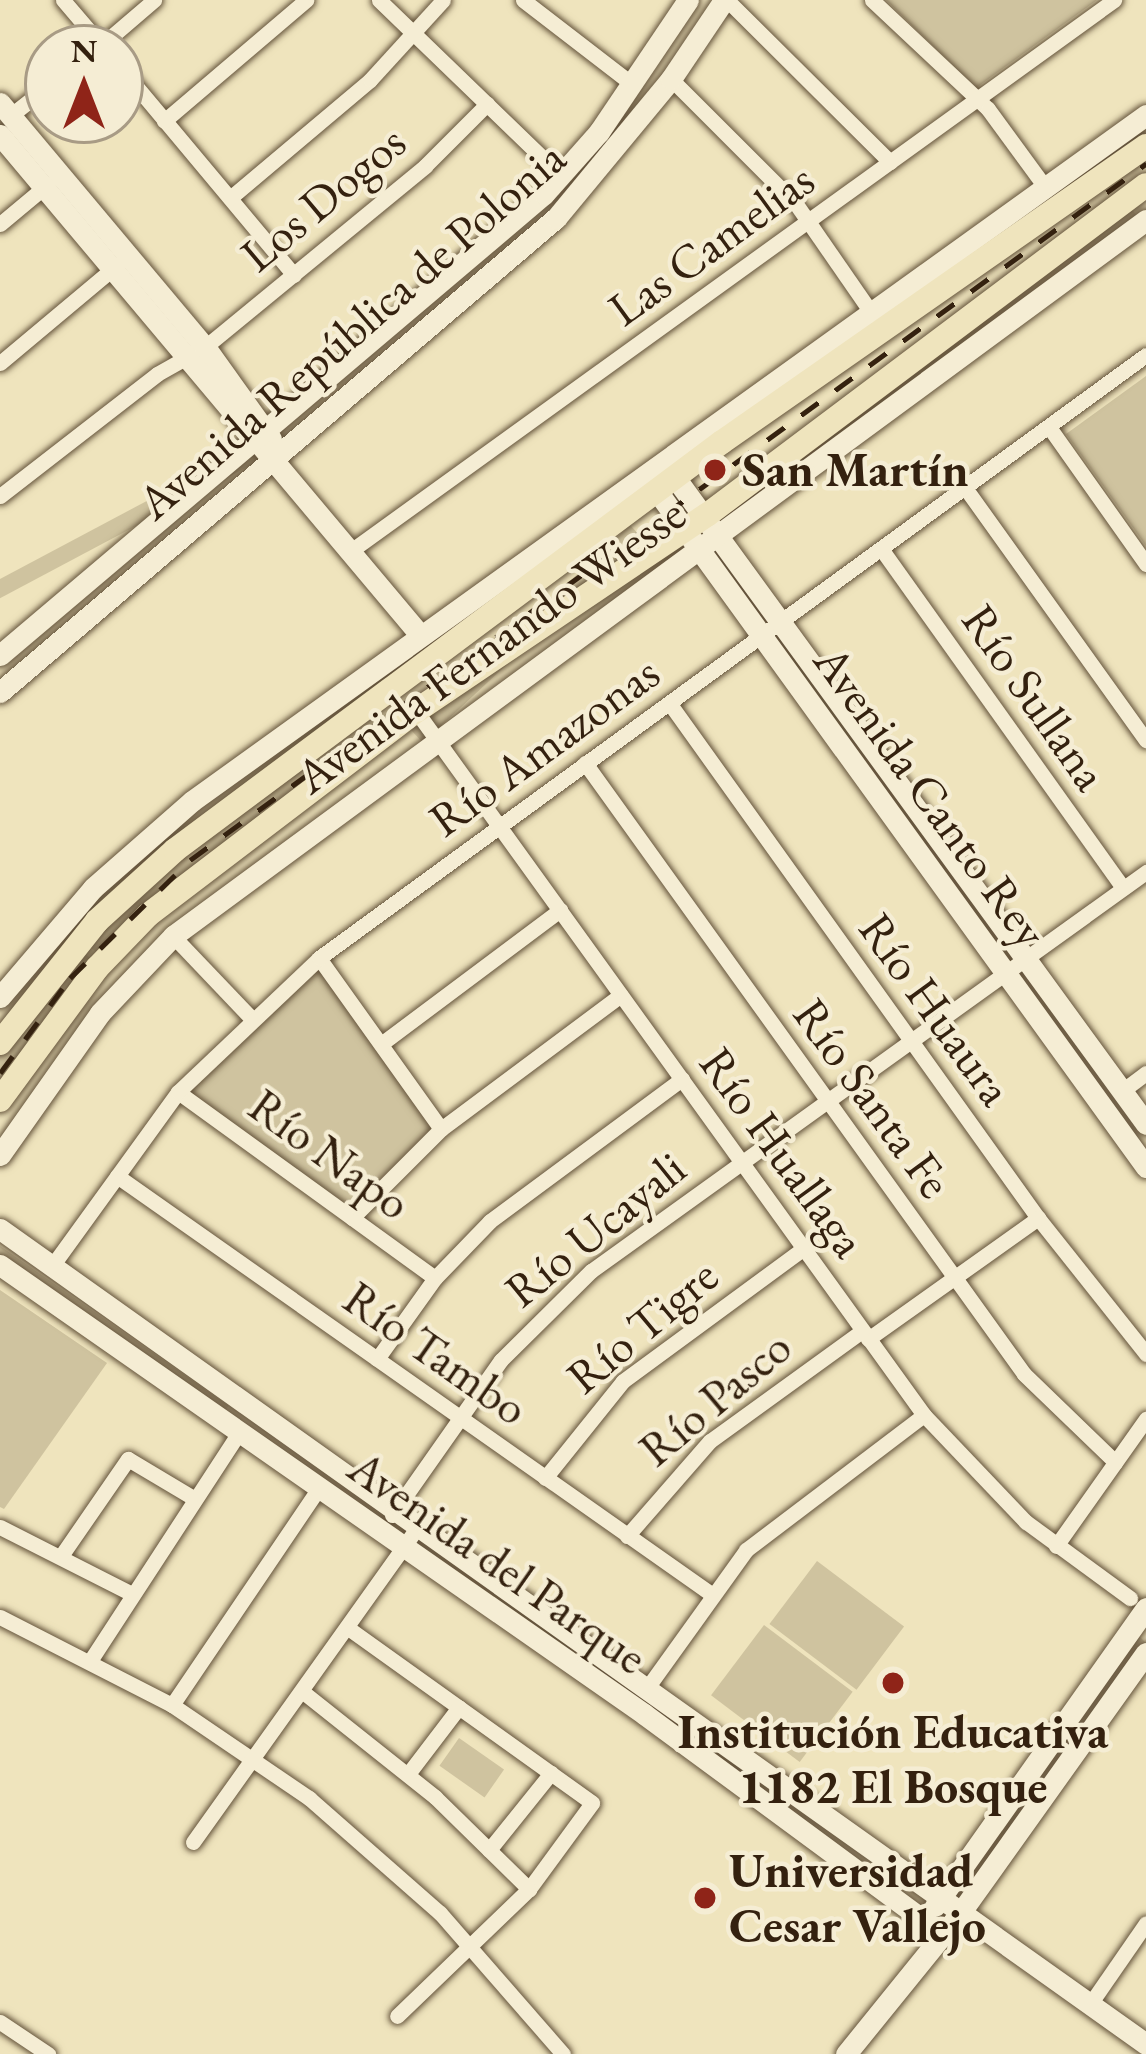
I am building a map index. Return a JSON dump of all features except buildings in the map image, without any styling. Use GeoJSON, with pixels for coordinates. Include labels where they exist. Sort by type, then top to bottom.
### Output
{"type":"FeatureCollection","features":[{"type":"Feature","properties":{"kind":"main road","name":"Avenida República de Polonia"},"geometry":{"type":"LineString","coordinates":[[0,655],[561,176],[632,84],[688,0]]}},
{"type":"Feature","properties":{"kind":"main road","name":"Avenida República de Polonia"},"geometry":{"type":"LineString","coordinates":[[0,692],[541,232],[671,80],[725,0]]}},
{"type":"Feature","properties":{"kind":"main road","name":"Avenida Fernando Wiesse"},"geometry":{"type":"LineString","coordinates":[[0,1043],[97,921],[175,850],[870,311],[1146,115]]}},
{"type":"Feature","properties":{"kind":"main road"},"geometry":{"type":"LineString","coordinates":[[3,118],[195,350],[421,636]]}},
{"type":"Feature","properties":{"kind":"main road","name":"Avenida Fernando Wiesse"},"geometry":{"type":"LineString","coordinates":[[0,997],[136,848],[421,636],[1146,146]]}},
{"type":"Feature","properties":{"kind":"main road","name":"Avenida Fernando Wiesse"},"geometry":{"type":"LineString","coordinates":[[0,1155],[100,1013],[173,936],[1142,196]]}},
{"type":"Feature","properties":{"kind":"main road","name":"Avenida Fernando Wiesse"},"geometry":{"type":"LineString","coordinates":[[712,522],[1146,220]]}},
{"type":"Feature","properties":{"kind":"main road","name":"Avenida Canto Rey"},"geometry":{"type":"LineString","coordinates":[[661,477],[712,522],[1146,1124]]}},
{"type":"Feature","properties":{"kind":"main road","name":"Avenida Canto Rey"},"geometry":{"type":"LineString","coordinates":[[661,477],[690,538],[1146,1167]]}},
{"type":"Feature","properties":{"kind":"main road","name":"Avenida Fernando Wiesse"},"geometry":{"type":"LineString","coordinates":[[0,1100],[120,940],[416,711],[690,538]]}},
{"type":"Feature","properties":{"kind":"main road","name":"Avenida del Parque"},"geometry":{"type":"LineString","coordinates":[[0,1229],[942,1897]]}},
{"type":"Feature","properties":{"kind":"main road","name":"Avenida del Parque"},"geometry":{"type":"LineString","coordinates":[[0,1265],[808,1832],[944,1934]]}},
{"type":"Feature","properties":{"kind":"main road"},"geometry":{"type":"LineString","coordinates":[[925,1951],[925,1920],[1142,1609]]}},
{"type":"Feature","properties":{"kind":"main road"},"geometry":{"type":"LineString","coordinates":[[846,2054],[961,1912],[1146,1653]]}},
{"type":"Feature","properties":{"kind":"main road"},"geometry":{"type":"LineString","coordinates":[[808,1832],[823,1812]]}},
{"type":"Feature","properties":{"kind":"main road"},"geometry":{"type":"LineString","coordinates":[[942,1897],[981,1931],[1146,2044]]}},
{"type":"Feature","properties":{"kind":"main road"},"geometry":{"type":"LineString","coordinates":[[944,1934],[981,1931]]}},
{"type":"Feature","properties":{"kind":"street"},"geometry":{"type":"LineString","coordinates":[[63,0],[83,24]]}},
{"type":"Feature","properties":{"kind":"street"},"geometry":{"type":"LineString","coordinates":[[127,24],[154,0]]}},
{"type":"Feature","properties":{"kind":"street"},"geometry":{"type":"LineString","coordinates":[[164,121],[306,0]]}},
{"type":"Feature","properties":{"kind":"street"},"geometry":{"type":"LineString","coordinates":[[379,0],[561,176]]}},
{"type":"Feature","properties":{"kind":"street"},"geometry":{"type":"LineString","coordinates":[[230,198],[416,34],[443,0]]}},
{"type":"Feature","properties":{"kind":"street"},"geometry":{"type":"LineString","coordinates":[[523,0],[632,84]]}},
{"type":"Feature","properties":{"kind":"street"},"geometry":{"type":"LineString","coordinates":[[725,0],[890,162]]}},
{"type":"Feature","properties":{"kind":"street"},"geometry":{"type":"LineString","coordinates":[[872,0],[976,100],[1045,188]]}},
{"type":"Feature","properties":{"kind":"street","name":"Las Camelias"},"geometry":{"type":"LineString","coordinates":[[352,550],[1114,0]]}},
{"type":"Feature","properties":{"kind":"street"},"geometry":{"type":"LineString","coordinates":[[671,80],[810,223],[870,311]]}},
{"type":"Feature","properties":{"kind":"street"},"geometry":{"type":"LineString","coordinates":[[144,96],[294,274]]}},
{"type":"Feature","properties":{"kind":"street","name":"Los Dogos"},"geometry":{"type":"LineString","coordinates":[[0,496],[294,274],[487,104]]}},
{"type":"Feature","properties":{"kind":"street"},"geometry":{"type":"LineString","coordinates":[[0,224],[52,181]]}},
{"type":"Feature","properties":{"kind":"street"},"geometry":{"type":"LineString","coordinates":[[0,363],[121,262]]}},
{"type":"Feature","properties":{"kind":"street","name":"Río Amazonas"},"geometry":{"type":"LineString","coordinates":[[52,1266],[178,1092],[319,958],[1146,355]]}},
{"type":"Feature","properties":{"kind":"street"},"geometry":{"type":"LineString","coordinates":[[1049,427],[1146,564]]}},
{"type":"Feature","properties":{"kind":"street"},"geometry":{"type":"LineString","coordinates":[[965,489],[1146,740]]}},
{"type":"Feature","properties":{"kind":"street","name":"Río Sullana"},"geometry":{"type":"LineString","coordinates":[[882,550],[1123,889]]}},
{"type":"Feature","properties":{"kind":"street","name":"Río Huaura"},"geometry":{"type":"LineString","coordinates":[[670,704],[1038,1218],[1146,1354]]}},
{"type":"Feature","properties":{"kind":"street","name":"Río Huallaga"},"geometry":{"type":"LineString","coordinates":[[416,711],[924,1415],[987,1486],[1056,1546],[1142,1609]]}},
{"type":"Feature","properties":{"kind":"street","name":"Río Santa Fe"},"geometry":{"type":"LineString","coordinates":[[585,763],[953,1278],[1045,1399],[1115,1462]]}},
{"type":"Feature","properties":{"kind":"street","name":"Río Ucayali"},"geometry":{"type":"LineString","coordinates":[[380,1532],[458,1417],[559,1299],[1146,872]]}},
{"type":"Feature","properties":{"kind":"street"},"geometry":{"type":"LineString","coordinates":[[381,1044],[560,910]]}},
{"type":"Feature","properties":{"kind":"street"},"geometry":{"type":"LineString","coordinates":[[173,936],[251,1018]]}},
{"type":"Feature","properties":{"kind":"street"},"geometry":{"type":"LineString","coordinates":[[319,958],[441,1129]]}},
{"type":"Feature","properties":{"kind":"street"},"geometry":{"type":"LineString","coordinates":[[352,1218],[441,1129],[621,994]]}},
{"type":"Feature","properties":{"kind":"street"},"geometry":{"type":"LineString","coordinates":[[1122,1091],[1146,1073]]}},
{"type":"Feature","properties":{"kind":"street"},"geometry":{"type":"LineString","coordinates":[[377,1360],[435,1279],[508,1207],[682,1079]]}},
{"type":"Feature","properties":{"kind":"street","name":"Río Napo"},"geometry":{"type":"LineString","coordinates":[[178,1092],[435,1279]]}},
{"type":"Feature","properties":{"kind":"street","name":"Río Tambo"},"geometry":{"type":"LineString","coordinates":[[117,1176],[710,1594]]}},
{"type":"Feature","properties":{"kind":"street","name":"Río Pasco"},"geometry":{"type":"LineString","coordinates":[[628,1536],[710,1441],[1038,1218]]}},
{"type":"Feature","properties":{"kind":"street","name":"Río Tigre"},"geometry":{"type":"LineString","coordinates":[[545,1478],[623,1382],[803,1248]]}},
{"type":"Feature","properties":{"kind":"street"},"geometry":{"type":"LineString","coordinates":[[647,1688],[710,1594],[776,1522],[924,1415]]}},
{"type":"Feature","properties":{"kind":"street"},"geometry":{"type":"LineString","coordinates":[[1056,1546],[1146,1419]]}},
{"type":"Feature","properties":{"kind":"street"},"geometry":{"type":"LineString","coordinates":[[92,1658],[190,1496],[238,1434]]}},
{"type":"Feature","properties":{"kind":"street"},"geometry":{"type":"LineString","coordinates":[[61,1556],[128,1459],[190,1496]]}},
{"type":"Feature","properties":{"kind":"street"},"geometry":{"type":"LineString","coordinates":[[172,1705],[318,1490]]}},
{"type":"Feature","properties":{"kind":"street"},"geometry":{"type":"LineString","coordinates":[[193,1842],[418,1526]]}},
{"type":"Feature","properties":{"kind":"street"},"geometry":{"type":"LineString","coordinates":[[0,1527],[128,1592]]}},
{"type":"Feature","properties":{"kind":"street"},"geometry":{"type":"LineString","coordinates":[[0,1617],[92,1658],[257,1758],[361,1840],[473,1948],[562,2054]]}},
{"type":"Feature","properties":{"kind":"street"},"geometry":{"type":"LineString","coordinates":[[347,1628],[592,1803],[529,1889],[473,1948],[397,2016]]}},
{"type":"Feature","properties":{"kind":"street"},"geometry":{"type":"LineString","coordinates":[[303,1692],[408,1774],[529,1889]]}},
{"type":"Feature","properties":{"kind":"street"},"geometry":{"type":"LineString","coordinates":[[408,1774],[459,1707]]}},
{"type":"Feature","properties":{"kind":"street"},"geometry":{"type":"LineString","coordinates":[[489,1850],[551,1773]]}},
{"type":"Feature","properties":{"kind":"street"},"geometry":{"type":"LineString","coordinates":[[1090,2004],[1146,1923]]}},
{"type":"Feature","properties":{"kind":"street"},"geometry":{"type":"LineString","coordinates":[[0,2022],[48,2054]]}},
{"type":"Feature","properties":{"kind":"shaded area"},"geometry":{"type":"Polygon","coordinates":[[[886,0],[1097,0],[976,88],[886,0]]]}},
{"type":"Feature","properties":{"kind":"shaded area"},"geometry":{"type":"Polygon","coordinates":[[[1130,208],[1142,220],[728,519],[722,511],[1130,208]]]}},
{"type":"Feature","properties":{"kind":"shaded area"},"geometry":{"type":"Polygon","coordinates":[[[1146,376],[1146,546],[1066,434],[1146,376]]]}},
{"type":"Feature","properties":{"kind":"shaded area"},"geometry":{"type":"Polygon","coordinates":[[[252,445],[260,460],[0,598],[0,579],[252,445]]]}},
{"type":"Feature","properties":{"kind":"shaded area"},"geometry":{"type":"Polygon","coordinates":[[[630,525],[642,538],[423,743],[411,730],[630,525]]]}},
{"type":"Feature","properties":{"kind":"shaded area"},"geometry":{"type":"Polygon","coordinates":[[[782,633],[1014,959],[1007,962],[775,643],[782,633]]]}},
{"type":"Feature","properties":{"kind":"shaded area"},"geometry":{"type":"Polygon","coordinates":[[[372,713],[384,729],[98,953],[88,946],[130,897],[372,713]]]}},
{"type":"Feature","properties":{"kind":"shaded area"},"geometry":{"type":"Polygon","coordinates":[[[82,952],[92,959],[0,1091],[0,1053],[82,952]]]}},
{"type":"Feature","properties":{"kind":"shaded area"},"geometry":{"type":"Polygon","coordinates":[[[319,958],[441,1129],[352,1218],[178,1092],[319,958]]]}},
{"type":"Feature","properties":{"kind":"shaded area"},"geometry":{"type":"Polygon","coordinates":[[[0,1246],[229,1406],[222,1415],[0,1259],[0,1246]]]}},
{"type":"Feature","properties":{"kind":"shaded area"},"geometry":{"type":"Polygon","coordinates":[[[0,1290],[107,1363],[4,1509],[0,1507],[0,1290]]]}},
{"type":"Feature","properties":{"kind":"shaded area"},"geometry":{"type":"Polygon","coordinates":[[[817,1561],[904,1627],[857,1690],[769,1624],[817,1561]]]}},
{"type":"Feature","properties":{"kind":"shaded area"},"geometry":{"type":"Polygon","coordinates":[[[764,1625],[853,1692],[800,1762],[711,1695],[764,1625]]]}},
{"type":"Feature","properties":{"kind":"shaded area"},"geometry":{"type":"Polygon","coordinates":[[[1138,1635],[1146,1643],[975,1887],[964,1879],[1138,1635]]]}},
{"type":"Feature","properties":{"kind":"shaded area"},"geometry":{"type":"Polygon","coordinates":[[[459,1738],[504,1770],[485,1797],[439,1766],[459,1738]]]}},
{"type":"Feature","properties":{"kind":"railway"},"geometry":{"type":"LineString","coordinates":[[0,1073],[70,978],[190,860],[1146,164]]}},
{"type":"Feature","properties":{"kind":"place","name":"San Martín"},"geometry":{"type":"Point","coordinates":[715,470]}},
{"type":"Feature","properties":{"kind":"place","name":"Institución Educativa 1182 El Bosque"},"geometry":{"type":"Point","coordinates":[893,1683]}},
{"type":"Feature","properties":{"kind":"place","name":"Universidad Cesar Vallejo"},"geometry":{"type":"Point","coordinates":[705,1898]}}]}
